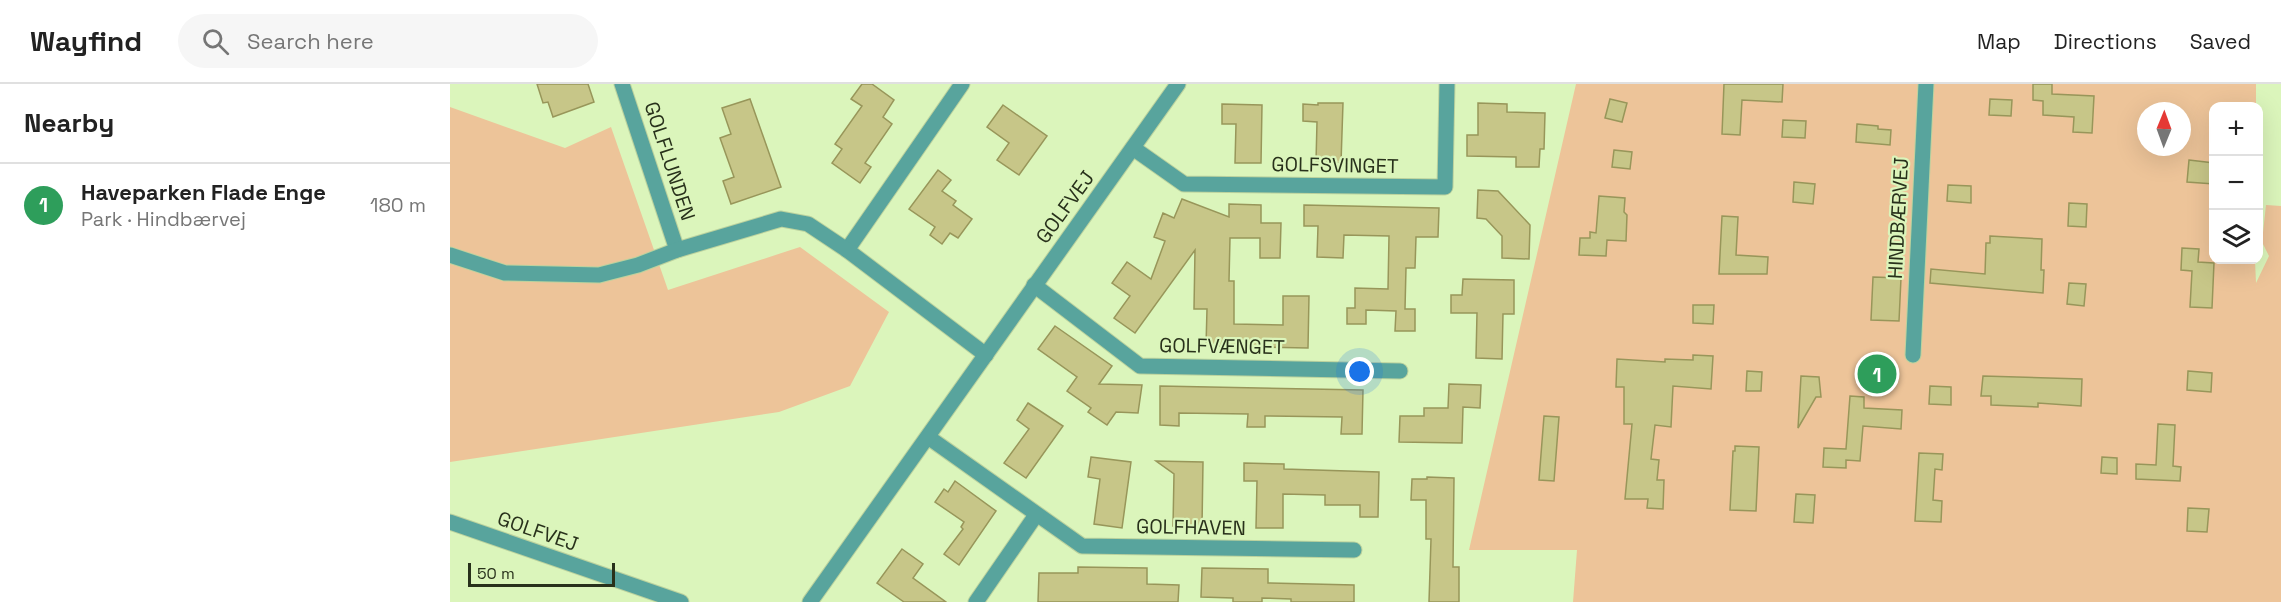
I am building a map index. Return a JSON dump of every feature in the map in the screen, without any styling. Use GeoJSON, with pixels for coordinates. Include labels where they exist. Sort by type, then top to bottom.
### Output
{"type":"FeatureCollection","features":[{"type":"Feature","properties":{"kind":"street","name":"GOLFLUNDEN"},"geometry":{"type":"LineString","coordinates":[[622,84],[677,250]]}},
{"type":"Feature","properties":{"kind":"street"},"geometry":{"type":"LineString","coordinates":[[962,84],[847,250],[986,355]]}},
{"type":"Feature","properties":{"kind":"street","name":"GOLFVEJ"},"geometry":{"type":"LineString","coordinates":[[810,602],[1178,84]]}},
{"type":"Feature","properties":{"kind":"street","name":"GOLFSVINGET"},"geometry":{"type":"LineString","coordinates":[[1133,148],[1184,184],[1445,187],[1448,84]]}},
{"type":"Feature","properties":{"kind":"street","name":"HINDBÆRVEJ"},"geometry":{"type":"LineString","coordinates":[[1913,355],[1926,84]]}},
{"type":"Feature","properties":{"kind":"street","name":"GOLFLUNDEN"},"geometry":{"type":"LineString","coordinates":[[450,255],[505,273],[599,275],[638,265],[677,250],[781,219],[808,224],[847,250]]}},
{"type":"Feature","properties":{"kind":"street","name":"GOLFVÆNGET"},"geometry":{"type":"LineString","coordinates":[[1034,285],[1140,366],[1400,371]]}},
{"type":"Feature","properties":{"kind":"street","name":"GOLFHAVEN"},"geometry":{"type":"LineString","coordinates":[[928,437],[1082,546],[1354,550]]}},
{"type":"Feature","properties":{"kind":"street"},"geometry":{"type":"LineString","coordinates":[[976,602],[1036,515]]}},
{"type":"Feature","properties":{"kind":"street","name":"GOLFVEJ"},"geometry":{"type":"LineString","coordinates":[[450,522],[681,602]]}},
{"type":"Feature","properties":{"kind":"shaded area"},"geometry":{"type":"Polygon","coordinates":[[[1576,84],[2256,84],[2256,102],[2209,102],[2209,264],[2255,264],[2256,283],[2269,256],[2263,244],[2266,205],[2281,206],[2281,602],[1573,602],[1577,550],[1469,550],[1576,84]]]}},
{"type":"Feature","properties":{"kind":"shaded area"},"geometry":{"type":"Polygon","coordinates":[[[450,107],[565,148],[611,127],[668,290],[800,247],[889,312],[850,386],[779,412],[450,462],[450,107]]]}},
{"type":"Feature","properties":{"kind":"building"},"geometry":{"type":"Polygon","coordinates":[[[537,84],[588,84],[594,102],[553,117],[548,102],[543,103],[537,84]]]}},
{"type":"Feature","properties":{"kind":"building"},"geometry":{"type":"Polygon","coordinates":[[[862,84],[872,84],[894,100],[883,117],[892,124],[865,163],[871,167],[860,183],[832,163],[842,149],[835,144],[862,106],[851,99],[862,84]]]}},
{"type":"Feature","properties":{"kind":"building"},"geometry":{"type":"Polygon","coordinates":[[[1724,84],[1783,84],[1782,102],[1742,100],[1740,135],[1722,134],[1724,84]]]}},
{"type":"Feature","properties":{"kind":"building"},"geometry":{"type":"Polygon","coordinates":[[[2033,84],[2052,84],[2052,94],[2094,96],[2092,133],[2073,132],[2074,117],[2043,115],[2043,101],[2033,100],[2033,84]]]}},
{"type":"Feature","properties":{"kind":"building"},"geometry":{"type":"Polygon","coordinates":[[[750,99],[781,187],[731,204],[723,181],[734,177],[720,138],[731,134],[722,108],[750,99]]]}},
{"type":"Feature","properties":{"kind":"building"},"geometry":{"type":"Polygon","coordinates":[[[1610,99],[1627,103],[1622,122],[1605,118],[1610,99]]]}},
{"type":"Feature","properties":{"kind":"building"},"geometry":{"type":"Polygon","coordinates":[[[1990,99],[2012,100],[2011,116],[1989,115],[1990,99]]]}},
{"type":"Feature","properties":{"kind":"building"},"geometry":{"type":"Polygon","coordinates":[[[1318,103],[1343,103],[1341,163],[1316,162],[1317,122],[1303,121],[1303,104],[1318,105],[1318,103]]]}},
{"type":"Feature","properties":{"kind":"building"},"geometry":{"type":"Polygon","coordinates":[[[1478,103],[1507,104],[1507,112],[1545,113],[1544,149],[1540,149],[1539,167],[1516,167],[1516,157],[1467,156],[1467,135],[1478,135],[1478,103]]]}},
{"type":"Feature","properties":{"kind":"building"},"geometry":{"type":"Polygon","coordinates":[[[1222,104],[1262,105],[1261,163],[1235,163],[1236,124],[1222,124],[1222,104]]]}},
{"type":"Feature","properties":{"kind":"building"},"geometry":{"type":"Polygon","coordinates":[[[1003,105],[1047,136],[1019,175],[997,160],[1009,143],[987,127],[1003,105]]]}},
{"type":"Feature","properties":{"kind":"building"},"geometry":{"type":"Polygon","coordinates":[[[1783,120],[1806,121],[1805,138],[1782,137],[1783,120]]]}},
{"type":"Feature","properties":{"kind":"building"},"geometry":{"type":"Polygon","coordinates":[[[1857,124],[1891,130],[1890,145],[1856,142],[1857,124]]]}},
{"type":"Feature","properties":{"kind":"building"},"geometry":{"type":"Polygon","coordinates":[[[1614,150],[1632,152],[1630,169],[1612,167],[1614,150]]]}},
{"type":"Feature","properties":{"kind":"building"},"geometry":{"type":"Polygon","coordinates":[[[2189,160],[2209,162],[2209,184],[2187,182],[2189,160]]]}},
{"type":"Feature","properties":{"kind":"building"},"geometry":{"type":"Polygon","coordinates":[[[938,170],[951,180],[942,191],[956,201],[953,205],[972,219],[958,238],[950,233],[942,244],[930,235],[935,227],[909,209],[938,170]]]}},
{"type":"Feature","properties":{"kind":"building"},"geometry":{"type":"Polygon","coordinates":[[[1794,182],[1815,184],[1813,204],[1793,202],[1794,182]]]}},
{"type":"Feature","properties":{"kind":"building"},"geometry":{"type":"Polygon","coordinates":[[[1948,185],[1971,186],[1971,203],[1947,201],[1948,185]]]}},
{"type":"Feature","properties":{"kind":"building"},"geometry":{"type":"Polygon","coordinates":[[[1478,190],[1498,191],[1530,225],[1529,259],[1502,258],[1502,236],[1486,219],[1477,218],[1478,190]]]}},
{"type":"Feature","properties":{"kind":"building"},"geometry":{"type":"Polygon","coordinates":[[[1599,196],[1625,198],[1626,241],[1607,240],[1606,256],[1579,255],[1580,238],[1590,238],[1590,232],[1596,233],[1599,196]]]}},
{"type":"Feature","properties":{"kind":"building"},"geometry":{"type":"Polygon","coordinates":[[[1182,199],[1229,217],[1229,204],[1261,205],[1261,223],[1281,223],[1280,258],[1260,258],[1260,238],[1230,238],[1229,281],[1234,281],[1234,324],[1283,325],[1283,296],[1309,296],[1308,348],[1206,346],[1207,309],[1194,309],[1195,250],[1135,333],[1114,318],[1130,296],[1112,283],[1127,262],[1151,279],[1165,241],[1154,237],[1163,213],[1174,218],[1182,199]]]}},
{"type":"Feature","properties":{"kind":"building"},"geometry":{"type":"Polygon","coordinates":[[[2069,203],[2087,204],[2086,227],[2068,226],[2069,203]]]}},
{"type":"Feature","properties":{"kind":"building"},"geometry":{"type":"Polygon","coordinates":[[[1304,205],[1439,208],[1438,237],[1416,237],[1415,268],[1406,268],[1405,309],[1415,309],[1415,331],[1395,331],[1396,311],[1366,310],[1366,324],[1347,324],[1347,308],[1355,308],[1355,288],[1388,289],[1389,236],[1344,235],[1343,258],[1317,257],[1318,226],[1304,226],[1304,205]]]}},
{"type":"Feature","properties":{"kind":"building"},"geometry":{"type":"Polygon","coordinates":[[[1722,216],[1738,217],[1736,255],[1768,257],[1767,274],[1719,274],[1722,216]]]}},
{"type":"Feature","properties":{"kind":"building"},"geometry":{"type":"Polygon","coordinates":[[[1990,236],[2042,239],[2043,293],[1930,283],[1931,269],[1985,274],[1986,243],[1990,243],[1990,236]]]}},
{"type":"Feature","properties":{"kind":"building"},"geometry":{"type":"Polygon","coordinates":[[[2182,248],[2199,249],[2198,262],[2214,264],[2212,308],[2190,307],[2192,271],[2181,270],[2182,248]]]}},
{"type":"Feature","properties":{"kind":"building"},"geometry":{"type":"Polygon","coordinates":[[[1873,277],[1901,278],[1899,321],[1871,320],[1873,277]]]}},
{"type":"Feature","properties":{"kind":"building"},"geometry":{"type":"Polygon","coordinates":[[[1463,279],[1514,280],[1514,314],[1503,314],[1502,359],[1476,358],[1477,313],[1451,313],[1451,295],[1462,295],[1463,279]]]}},
{"type":"Feature","properties":{"kind":"building"},"geometry":{"type":"Polygon","coordinates":[[[2069,283],[2086,284],[2084,306],[2067,304],[2069,283]]]}},
{"type":"Feature","properties":{"kind":"building"},"geometry":{"type":"Polygon","coordinates":[[[1693,305],[1714,305],[1713,324],[1693,323],[1693,305]]]}},
{"type":"Feature","properties":{"kind":"building"},"geometry":{"type":"Polygon","coordinates":[[[1055,326],[1112,366],[1099,384],[1142,385],[1138,413],[1116,412],[1107,425],[1088,412],[1091,408],[1067,391],[1077,377],[1038,349],[1055,326]]]}},
{"type":"Feature","properties":{"kind":"building"},"geometry":{"type":"Polygon","coordinates":[[[1693,355],[1713,356],[1711,389],[1673,386],[1671,427],[1655,425],[1651,459],[1659,460],[1657,480],[1664,480],[1663,509],[1647,508],[1648,499],[1625,499],[1632,424],[1624,424],[1624,387],[1616,387],[1617,359],[1665,362],[1665,359],[1693,360],[1693,355]]]}},
{"type":"Feature","properties":{"kind":"building"},"geometry":{"type":"Polygon","coordinates":[[[1747,371],[1762,372],[1761,391],[1746,391],[1747,371]]]}},
{"type":"Feature","properties":{"kind":"building"},"geometry":{"type":"Polygon","coordinates":[[[2188,371],[2212,373],[2211,392],[2187,390],[2188,371]]]}},
{"type":"Feature","properties":{"kind":"building"},"geometry":{"type":"Polygon","coordinates":[[[1801,376],[1819,377],[1821,397],[1816,397],[1798,428],[1801,376]]]}},
{"type":"Feature","properties":{"kind":"building"},"geometry":{"type":"Polygon","coordinates":[[[1983,376],[2082,379],[2081,406],[2038,403],[2038,407],[1991,405],[1991,396],[1981,396],[1983,376]]]}},
{"type":"Feature","properties":{"kind":"building"},"geometry":{"type":"Polygon","coordinates":[[[1449,384],[1481,385],[1480,408],[1463,407],[1462,443],[1399,442],[1400,416],[1424,416],[1424,408],[1448,408],[1449,384]]]}},
{"type":"Feature","properties":{"kind":"building"},"geometry":{"type":"Polygon","coordinates":[[[1160,386],[1363,390],[1362,434],[1341,434],[1342,417],[1265,416],[1265,427],[1247,427],[1248,414],[1179,413],[1179,426],[1160,425],[1160,386]]]}},
{"type":"Feature","properties":{"kind":"building"},"geometry":{"type":"Polygon","coordinates":[[[1930,386],[1951,387],[1951,405],[1929,404],[1930,386]]]}},
{"type":"Feature","properties":{"kind":"building"},"geometry":{"type":"Polygon","coordinates":[[[1850,396],[1864,397],[1864,408],[1902,410],[1901,429],[1863,426],[1860,461],[1846,460],[1846,468],[1823,467],[1824,448],[1846,449],[1850,396]]]}},
{"type":"Feature","properties":{"kind":"building"},"geometry":{"type":"Polygon","coordinates":[[[1028,403],[1063,426],[1026,478],[1004,463],[1029,429],[1017,420],[1028,403]]]}},
{"type":"Feature","properties":{"kind":"building"},"geometry":{"type":"Polygon","coordinates":[[[1544,416],[1559,417],[1554,481],[1539,480],[1544,416]]]}},
{"type":"Feature","properties":{"kind":"building"},"geometry":{"type":"Polygon","coordinates":[[[2158,424],[2175,425],[2173,466],[2181,467],[2180,481],[2136,479],[2136,464],[2156,465],[2158,424]]]}},
{"type":"Feature","properties":{"kind":"building"},"geometry":{"type":"Polygon","coordinates":[[[1735,446],[1759,447],[1756,511],[1730,510],[1735,446]]]}},
{"type":"Feature","properties":{"kind":"building"},"geometry":{"type":"Polygon","coordinates":[[[1919,453],[1943,454],[1942,470],[1935,469],[1933,500],[1942,501],[1941,522],[1915,521],[1919,453]]]}},
{"type":"Feature","properties":{"kind":"building"},"geometry":{"type":"Polygon","coordinates":[[[1091,457],[1131,462],[1122,528],[1094,524],[1100,479],[1088,477],[1091,457]]]}},
{"type":"Feature","properties":{"kind":"building"},"geometry":{"type":"Polygon","coordinates":[[[2102,457],[2117,458],[2117,474],[2101,473],[2102,457]]]}},
{"type":"Feature","properties":{"kind":"building"},"geometry":{"type":"Polygon","coordinates":[[[1156,461],[1203,462],[1202,527],[1173,526],[1174,474],[1156,461]]]}},
{"type":"Feature","properties":{"kind":"building"},"geometry":{"type":"Polygon","coordinates":[[[1244,463],[1284,464],[1284,469],[1379,472],[1378,517],[1360,517],[1360,505],[1325,505],[1325,495],[1283,494],[1283,528],[1256,528],[1257,481],[1244,481],[1244,463]]]}},
{"type":"Feature","properties":{"kind":"building"},"geometry":{"type":"Polygon","coordinates":[[[1427,477],[1454,478],[1453,567],[1459,567],[1459,602],[1429,602],[1431,539],[1426,539],[1426,500],[1411,500],[1412,479],[1427,479],[1427,477]]]}},
{"type":"Feature","properties":{"kind":"building"},"geometry":{"type":"Polygon","coordinates":[[[955,481],[996,511],[959,565],[944,554],[963,529],[961,527],[964,522],[935,502],[944,489],[948,492],[955,481]]]}},
{"type":"Feature","properties":{"kind":"building"},"geometry":{"type":"Polygon","coordinates":[[[1796,494],[1815,495],[1813,523],[1794,522],[1796,494]]]}},
{"type":"Feature","properties":{"kind":"building"},"geometry":{"type":"Polygon","coordinates":[[[2188,508],[2209,509],[2207,532],[2187,531],[2188,508]]]}},
{"type":"Feature","properties":{"kind":"building"},"geometry":{"type":"Polygon","coordinates":[[[902,549],[923,564],[913,578],[946,602],[904,602],[877,583],[902,549]]]}},
{"type":"Feature","properties":{"kind":"building"},"geometry":{"type":"Polygon","coordinates":[[[1078,567],[1147,568],[1147,584],[1179,585],[1178,602],[1038,602],[1039,573],[1078,573],[1078,567]]]}},
{"type":"Feature","properties":{"kind":"building"},"geometry":{"type":"Polygon","coordinates":[[[1202,568],[1268,569],[1268,583],[1354,585],[1354,602],[1291,602],[1291,599],[1262,598],[1262,602],[1233,602],[1233,598],[1201,597],[1202,568]]]}},
{"type":"Feature","properties":{"kind":"place","name":"Haveparken Flade Enge"},"geometry":{"type":"Point","coordinates":[1877,374]}}]}
